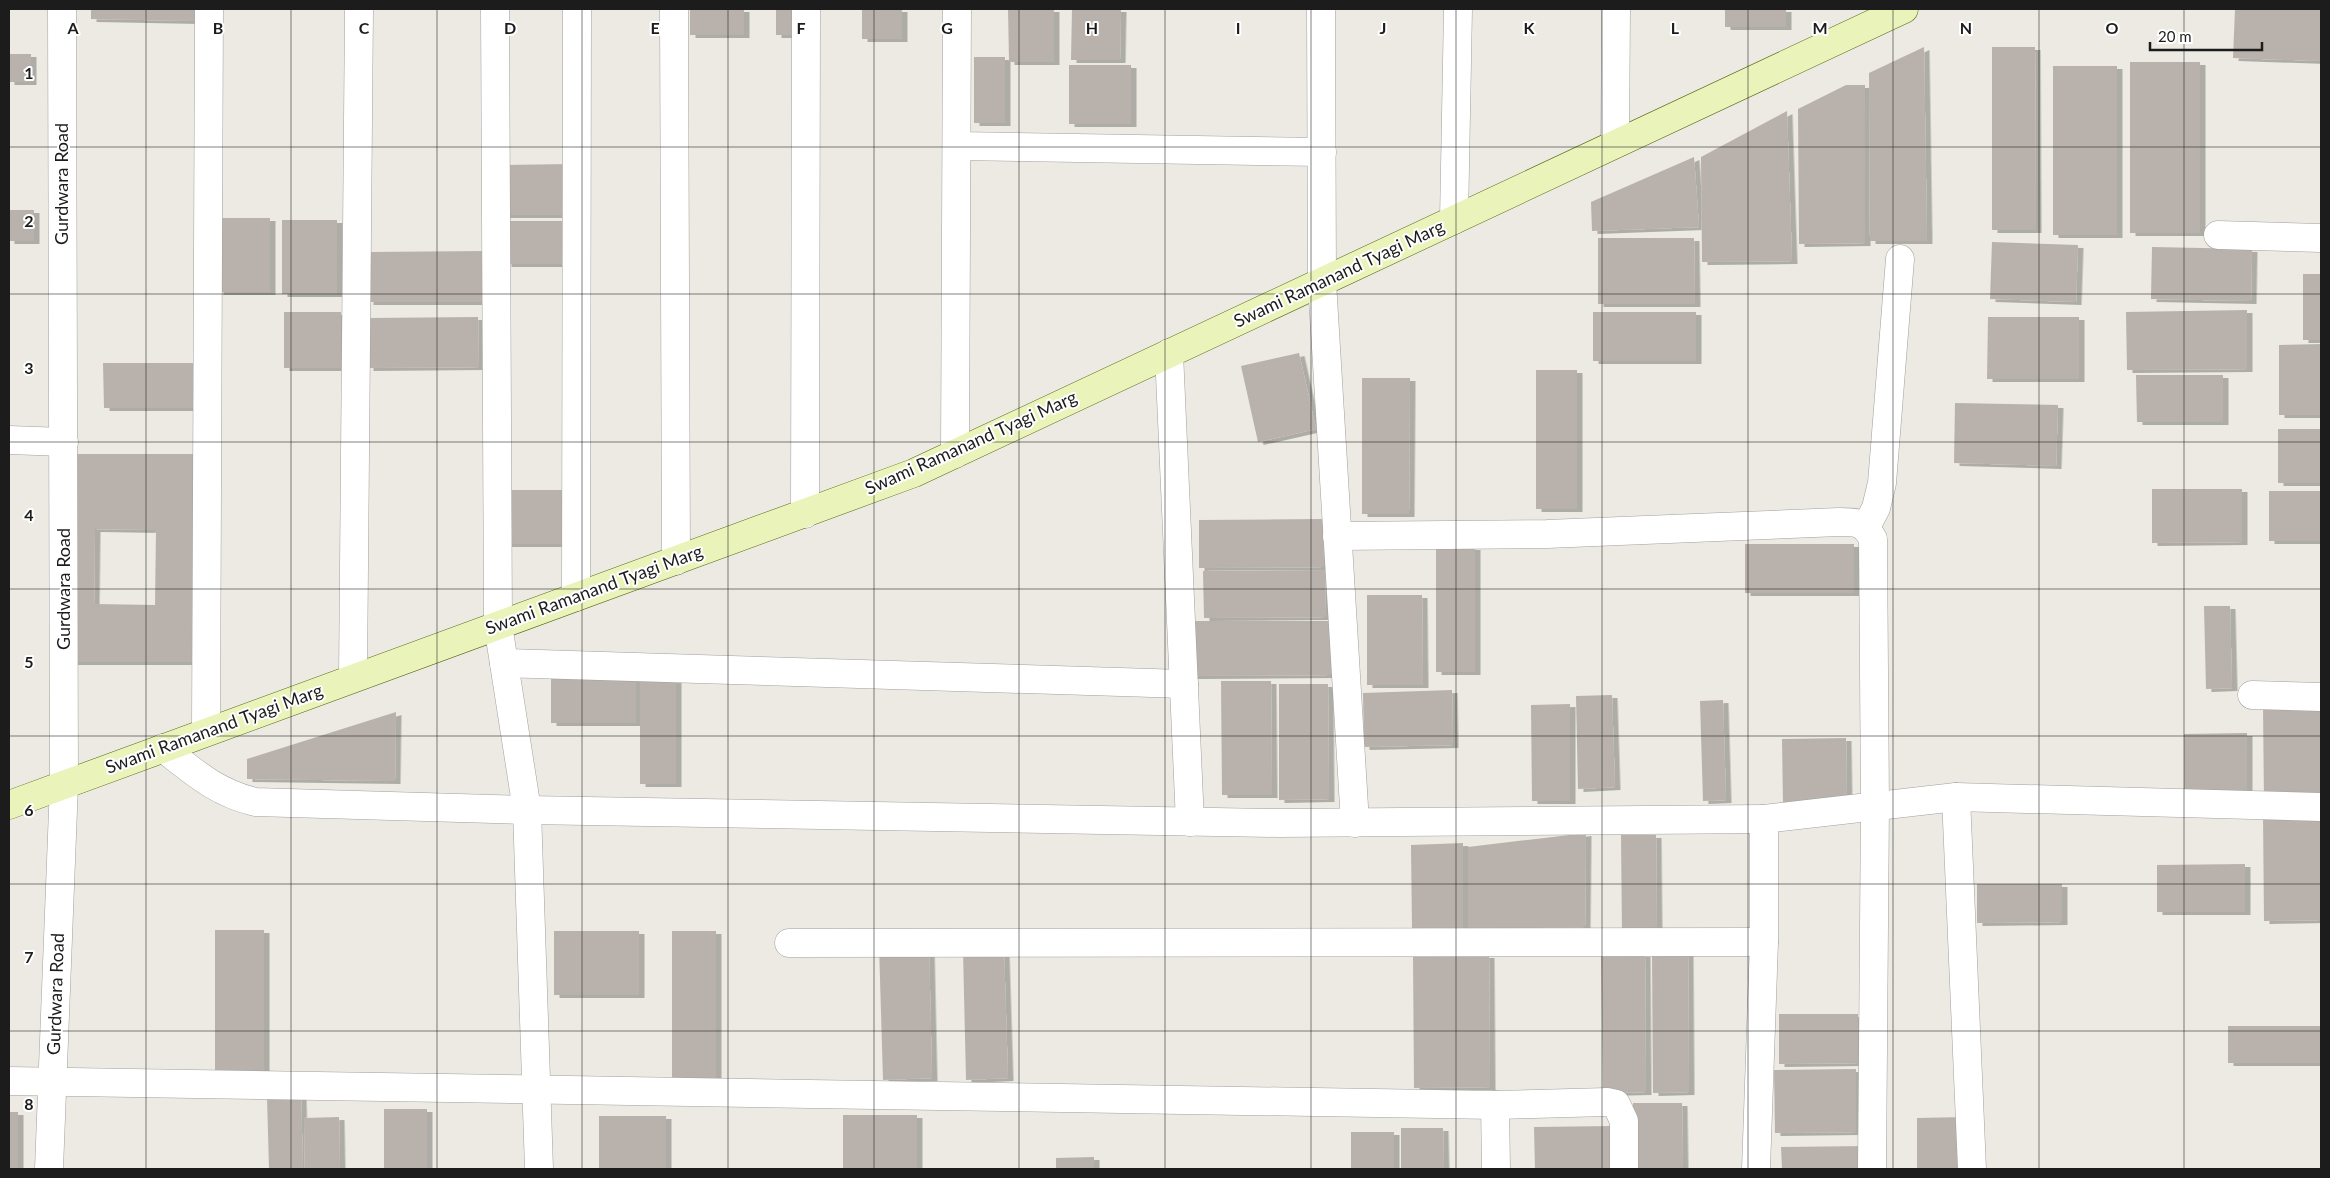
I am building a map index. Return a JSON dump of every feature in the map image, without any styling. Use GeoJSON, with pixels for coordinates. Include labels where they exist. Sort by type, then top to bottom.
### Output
{"type":"FeatureCollection","features":[{"type":"Feature","properties":{"kind":"street","name":"Gurdwara Road"},"geometry":{"type":"LineString","coordinates":[[49,1169],[64,784],[62,9]]}},
{"type":"Feature","properties":{"kind":"street"},"geometry":{"type":"LineString","coordinates":[[206,732],[209,9]]}},
{"type":"Feature","properties":{"kind":"street"},"geometry":{"type":"LineString","coordinates":[[353,678],[359,9]]}},
{"type":"Feature","properties":{"kind":"street"},"geometry":{"type":"LineString","coordinates":[[496,9],[498,625],[528,810],[539,1169]]}},
{"type":"Feature","properties":{"kind":"street"},"geometry":{"type":"LineString","coordinates":[[576,597],[577,9]]}},
{"type":"Feature","properties":{"kind":"street"},"geometry":{"type":"LineString","coordinates":[[674,9],[676,561]]}},
{"type":"Feature","properties":{"kind":"street"},"geometry":{"type":"LineString","coordinates":[[805,514],[806,9]]}},
{"type":"Feature","properties":{"kind":"street"},"geometry":{"type":"LineString","coordinates":[[955,454],[958,146],[957,9]]}},
{"type":"Feature","properties":{"kind":"street"},"geometry":{"type":"LineString","coordinates":[[1321,9],[1322,282],[1355,823]]}},
{"type":"Feature","properties":{"kind":"street"},"geometry":{"type":"LineString","coordinates":[[1454,220],[1458,9]]}},
{"type":"Feature","properties":{"kind":"street"},"geometry":{"type":"LineString","coordinates":[[1615,144],[1616,9]]}},
{"type":"Feature","properties":{"kind":"street","name":"Swami Ramanand Tyagi Marg"},"geometry":{"type":"LineString","coordinates":[[9,805],[914,473],[1904,9]]}},
{"type":"Feature","properties":{"kind":"street"},"geometry":{"type":"LineString","coordinates":[[958,146],[1322,152]]}},
{"type":"Feature","properties":{"kind":"street"},"geometry":{"type":"LineString","coordinates":[[2218,234],[2321,238]]}},
{"type":"Feature","properties":{"kind":"street"},"geometry":{"type":"LineString","coordinates":[[1866,528],[1876,508],[1882,483],[1900,259]]}},
{"type":"Feature","properties":{"kind":"street"},"geometry":{"type":"LineString","coordinates":[[1169,353],[1190,822]]}},
{"type":"Feature","properties":{"kind":"street"},"geometry":{"type":"LineString","coordinates":[[9,440],[64,442]]}},
{"type":"Feature","properties":{"kind":"street"},"geometry":{"type":"LineString","coordinates":[[1338,536],[1546,534],[1839,522],[1854,522],[1866,528],[1872,539],[1875,806],[1872,1169]]}},
{"type":"Feature","properties":{"kind":"street"},"geometry":{"type":"LineString","coordinates":[[504,663],[1184,684]]}},
{"type":"Feature","properties":{"kind":"street"},"geometry":{"type":"LineString","coordinates":[[2252,695],[2321,697]]}},
{"type":"Feature","properties":{"kind":"street"},"geometry":{"type":"LineString","coordinates":[[162,748],[216,788],[232,796],[255,802],[528,810],[1190,822],[1355,823],[1764,819],[1956,797],[2321,807]]}},
{"type":"Feature","properties":{"kind":"street"},"geometry":{"type":"LineString","coordinates":[[1956,797],[1972,1169]]}},
{"type":"Feature","properties":{"kind":"street"},"geometry":{"type":"LineString","coordinates":[[1756,1169],[1764,942],[1764,819]]}},
{"type":"Feature","properties":{"kind":"street"},"geometry":{"type":"LineString","coordinates":[[789,943],[1764,942]]}},
{"type":"Feature","properties":{"kind":"street"},"geometry":{"type":"LineString","coordinates":[[9,1081],[1495,1105],[1608,1102],[1616,1104],[1624,1121],[1624,1169]]}},
{"type":"Feature","properties":{"kind":"street"},"geometry":{"type":"LineString","coordinates":[[1495,1105],[1496,1169]]}},
{"type":"Feature","properties":{"kind":"building"},"geometry":{"type":"Polygon","coordinates":[[[91,9],[195,9],[195,21],[91,19],[91,9]]]}},
{"type":"Feature","properties":{"kind":"building"},"geometry":{"type":"Polygon","coordinates":[[[690,9],[744,9],[744,35],[690,35],[690,9]]]}},
{"type":"Feature","properties":{"kind":"building"},"geometry":{"type":"Polygon","coordinates":[[[776,9],[804,9],[804,35],[776,35],[776,9]]]}},
{"type":"Feature","properties":{"kind":"building"},"geometry":{"type":"Polygon","coordinates":[[[862,9],[902,9],[902,39],[862,39],[862,9]]]}},
{"type":"Feature","properties":{"kind":"building"},"geometry":{"type":"Polygon","coordinates":[[[1008,9],[1054,9],[1054,62],[1009,62],[1008,9]]]}},
{"type":"Feature","properties":{"kind":"building"},"geometry":{"type":"Polygon","coordinates":[[[1072,9],[1121,9],[1120,60],[1071,60],[1072,9]]]}},
{"type":"Feature","properties":{"kind":"building"},"geometry":{"type":"Polygon","coordinates":[[[1725,9],[1786,9],[1786,27],[1725,27],[1725,9]]]}},
{"type":"Feature","properties":{"kind":"building"},"geometry":{"type":"Polygon","coordinates":[[[2235,9],[2321,9],[2321,61],[2233,58],[2235,9]]]}},
{"type":"Feature","properties":{"kind":"building"},"geometry":{"type":"Polygon","coordinates":[[[1924,47],[1927,241],[1870,241],[1869,73],[1924,47]]]}},
{"type":"Feature","properties":{"kind":"building"},"geometry":{"type":"Polygon","coordinates":[[[1992,47],[2035,47],[2036,230],[1992,230],[1992,47]]]}},
{"type":"Feature","properties":{"kind":"building"},"geometry":{"type":"Polygon","coordinates":[[[9,54],[31,54],[31,82],[9,82],[9,54]]]}},
{"type":"Feature","properties":{"kind":"building"},"geometry":{"type":"Polygon","coordinates":[[[974,57],[1005,57],[1005,123],[974,123],[974,57]]]}},
{"type":"Feature","properties":{"kind":"building"},"geometry":{"type":"Polygon","coordinates":[[[2130,62],[2200,62],[2200,233],[2130,233],[2130,62]]]}},
{"type":"Feature","properties":{"kind":"building"},"geometry":{"type":"Polygon","coordinates":[[[1069,65],[1131,65],[1131,124],[1069,124],[1069,65]]]}},
{"type":"Feature","properties":{"kind":"building"},"geometry":{"type":"Polygon","coordinates":[[[2053,66],[2117,66],[2117,235],[2053,235],[2053,66]]]}},
{"type":"Feature","properties":{"kind":"building"},"geometry":{"type":"Polygon","coordinates":[[[1846,85],[1865,85],[1865,243],[1799,244],[1798,109],[1846,85]]]}},
{"type":"Feature","properties":{"kind":"building"},"geometry":{"type":"Polygon","coordinates":[[[1787,111],[1792,261],[1702,262],[1701,157],[1787,111]]]}},
{"type":"Feature","properties":{"kind":"building"},"geometry":{"type":"Polygon","coordinates":[[[1694,157],[1699,227],[1592,231],[1591,202],[1694,157]]]}},
{"type":"Feature","properties":{"kind":"building"},"geometry":{"type":"Polygon","coordinates":[[[573,164],[573,215],[502,215],[502,165],[573,164]]]}},
{"type":"Feature","properties":{"kind":"building"},"geometry":{"type":"Polygon","coordinates":[[[9,210],[34,210],[34,241],[9,241],[9,210]]]}},
{"type":"Feature","properties":{"kind":"building"},"geometry":{"type":"Polygon","coordinates":[[[217,218],[270,218],[270,292],[218,292],[217,218]]]}},
{"type":"Feature","properties":{"kind":"building"},"geometry":{"type":"Polygon","coordinates":[[[282,220],[337,220],[337,294],[282,294],[282,220]]]}},
{"type":"Feature","properties":{"kind":"building"},"geometry":{"type":"Polygon","coordinates":[[[506,221],[576,221],[576,264],[506,264],[506,221]]]}},
{"type":"Feature","properties":{"kind":"building"},"geometry":{"type":"Polygon","coordinates":[[[1598,238],[1694,238],[1695,304],[1598,304],[1598,238]]]}},
{"type":"Feature","properties":{"kind":"building"},"geometry":{"type":"Polygon","coordinates":[[[1992,242],[2078,245],[2076,302],[1990,299],[1992,242]]]}},
{"type":"Feature","properties":{"kind":"building"},"geometry":{"type":"Polygon","coordinates":[[[2152,247],[2252,249],[2251,301],[2151,299],[2152,247]]]}},
{"type":"Feature","properties":{"kind":"building"},"geometry":{"type":"Polygon","coordinates":[[[487,251],[487,302],[368,302],[368,252],[487,251]]]}},
{"type":"Feature","properties":{"kind":"building"},"geometry":{"type":"Polygon","coordinates":[[[2303,274],[2321,274],[2321,340],[2303,340],[2303,274]]]}},
{"type":"Feature","properties":{"kind":"building"},"geometry":{"type":"Polygon","coordinates":[[[2247,310],[2247,369],[2127,370],[2126,312],[2247,310]]]}},
{"type":"Feature","properties":{"kind":"building"},"geometry":{"type":"Polygon","coordinates":[[[284,312],[341,312],[341,368],[284,368],[284,312]]]}},
{"type":"Feature","properties":{"kind":"building"},"geometry":{"type":"Polygon","coordinates":[[[1593,312],[1696,312],[1696,361],[1593,361],[1593,312]]]}},
{"type":"Feature","properties":{"kind":"building"},"geometry":{"type":"Polygon","coordinates":[[[478,317],[479,367],[368,368],[368,318],[478,317]]]}},
{"type":"Feature","properties":{"kind":"building"},"geometry":{"type":"Polygon","coordinates":[[[1988,317],[2079,317],[2079,379],[1987,379],[1988,317]]]}},
{"type":"Feature","properties":{"kind":"building"},"geometry":{"type":"Polygon","coordinates":[[[2321,344],[2321,415],[2279,415],[2279,345],[2321,344]]]}},
{"type":"Feature","properties":{"kind":"building"},"geometry":{"type":"Polygon","coordinates":[[[1299,353],[1316,429],[1258,442],[1241,366],[1299,353]]]}},
{"type":"Feature","properties":{"kind":"building"},"geometry":{"type":"Polygon","coordinates":[[[103,363],[197,363],[197,408],[104,408],[103,363]]]}},
{"type":"Feature","properties":{"kind":"building"},"geometry":{"type":"Polygon","coordinates":[[[1536,370],[1577,370],[1577,509],[1536,509],[1536,370]]]}},
{"type":"Feature","properties":{"kind":"building"},"geometry":{"type":"Polygon","coordinates":[[[2136,375],[2223,375],[2223,422],[2137,422],[2136,375]]]}},
{"type":"Feature","properties":{"kind":"building"},"geometry":{"type":"Polygon","coordinates":[[[1362,378],[1410,378],[1409,514],[1362,514],[1362,378]]]}},
{"type":"Feature","properties":{"kind":"building"},"geometry":{"type":"Polygon","coordinates":[[[1955,403],[2058,405],[2056,466],[1954,463],[1955,403]]]}},
{"type":"Feature","properties":{"kind":"building"},"geometry":{"type":"Polygon","coordinates":[[[2278,429],[2321,429],[2321,483],[2278,483],[2278,429]]]}},
{"type":"Feature","properties":{"kind":"building"},"geometry":{"type":"Polygon","coordinates":[[[69,454],[204,454],[203,662],[68,662],[69,454]],[[95,529],[94,604],[155,605],[156,530],[95,529]]]}},
{"type":"Feature","properties":{"kind":"building"},"geometry":{"type":"Polygon","coordinates":[[[2152,489],[2242,489],[2242,542],[2152,543],[2152,489]]]}},
{"type":"Feature","properties":{"kind":"building"},"geometry":{"type":"Polygon","coordinates":[[[502,490],[571,490],[571,544],[502,544],[502,490]]]}},
{"type":"Feature","properties":{"kind":"building"},"geometry":{"type":"Polygon","coordinates":[[[2269,491],[2321,491],[2321,541],[2269,541],[2269,491]]]}},
{"type":"Feature","properties":{"kind":"building"},"geometry":{"type":"Polygon","coordinates":[[[1323,519],[1324,567],[1199,568],[1199,520],[1323,519]]]}},
{"type":"Feature","properties":{"kind":"building"},"geometry":{"type":"Polygon","coordinates":[[[1745,544],[1854,544],[1854,593],[1745,593],[1745,544]]]}},
{"type":"Feature","properties":{"kind":"building"},"geometry":{"type":"Polygon","coordinates":[[[1436,547],[1475,547],[1475,672],[1436,672],[1436,547]]]}},
{"type":"Feature","properties":{"kind":"building"},"geometry":{"type":"Polygon","coordinates":[[[1325,570],[1326,617],[1204,618],[1203,571],[1325,570]]]}},
{"type":"Feature","properties":{"kind":"building"},"geometry":{"type":"Polygon","coordinates":[[[1367,595],[1422,595],[1423,685],[1367,685],[1367,595]]]}},
{"type":"Feature","properties":{"kind":"building"},"geometry":{"type":"Polygon","coordinates":[[[2204,606],[2230,606],[2232,688],[2206,689],[2204,606]]]}},
{"type":"Feature","properties":{"kind":"building"},"geometry":{"type":"Polygon","coordinates":[[[1191,621],[1331,621],[1331,675],[1192,676],[1191,621]]]}},
{"type":"Feature","properties":{"kind":"building"},"geometry":{"type":"Polygon","coordinates":[[[551,673],[636,673],[636,723],[551,723],[551,673]]]}},
{"type":"Feature","properties":{"kind":"building"},"geometry":{"type":"Polygon","coordinates":[[[640,680],[676,680],[676,784],[640,784],[640,680]]]}},
{"type":"Feature","properties":{"kind":"building"},"geometry":{"type":"Polygon","coordinates":[[[1221,681],[1271,681],[1272,795],[1222,795],[1221,681]]]}},
{"type":"Feature","properties":{"kind":"building"},"geometry":{"type":"Polygon","coordinates":[[[1279,684],[1328,684],[1329,799],[1279,800],[1279,684]]]}},
{"type":"Feature","properties":{"kind":"building"},"geometry":{"type":"Polygon","coordinates":[[[1452,690],[1453,745],[1364,747],[1363,693],[1452,690]]]}},
{"type":"Feature","properties":{"kind":"building"},"geometry":{"type":"Polygon","coordinates":[[[1612,695],[1615,787],[1578,789],[1576,696],[1612,695]]]}},
{"type":"Feature","properties":{"kind":"building"},"geometry":{"type":"Polygon","coordinates":[[[1723,700],[1726,800],[1703,801],[1700,701],[1723,700]]]}},
{"type":"Feature","properties":{"kind":"building"},"geometry":{"type":"Polygon","coordinates":[[[1570,704],[1570,801],[1532,801],[1531,705],[1570,704]]]}},
{"type":"Feature","properties":{"kind":"building"},"geometry":{"type":"Polygon","coordinates":[[[2263,705],[2321,705],[2321,802],[2264,802],[2263,705]]]}},
{"type":"Feature","properties":{"kind":"building"},"geometry":{"type":"Polygon","coordinates":[[[396,712],[395,781],[247,779],[247,759],[396,712]]]}},
{"type":"Feature","properties":{"kind":"building"},"geometry":{"type":"Polygon","coordinates":[[[2247,733],[2247,796],[2184,796],[2184,734],[2247,733]]]}},
{"type":"Feature","properties":{"kind":"building"},"geometry":{"type":"Polygon","coordinates":[[[1846,738],[1847,804],[1783,804],[1782,739],[1846,738]]]}},
{"type":"Feature","properties":{"kind":"building"},"geometry":{"type":"Polygon","coordinates":[[[2263,814],[2321,814],[2321,920],[2264,921],[2263,814]]]}},
{"type":"Feature","properties":{"kind":"building"},"geometry":{"type":"Polygon","coordinates":[[[1586,833],[1585,927],[1468,929],[1468,847],[1586,833]]]}},
{"type":"Feature","properties":{"kind":"building"},"geometry":{"type":"Polygon","coordinates":[[[1621,835],[1656,835],[1657,937],[1622,937],[1621,835]]]}},
{"type":"Feature","properties":{"kind":"building"},"geometry":{"type":"Polygon","coordinates":[[[1463,843],[1463,930],[1412,929],[1411,845],[1463,843]]]}},
{"type":"Feature","properties":{"kind":"building"},"geometry":{"type":"Polygon","coordinates":[[[2245,864],[2245,912],[2157,912],[2157,865],[2245,864]]]}},
{"type":"Feature","properties":{"kind":"building"},"geometry":{"type":"Polygon","coordinates":[[[1977,884],[2062,884],[2062,922],[1977,923],[1977,884]]]}},
{"type":"Feature","properties":{"kind":"building"},"geometry":{"type":"Polygon","coordinates":[[[215,930],[264,930],[264,1072],[215,1072],[215,930]]]}},
{"type":"Feature","properties":{"kind":"building"},"geometry":{"type":"Polygon","coordinates":[[[554,931],[639,931],[639,995],[554,995],[554,931]]]}},
{"type":"Feature","properties":{"kind":"building"},"geometry":{"type":"Polygon","coordinates":[[[672,931],[716,931],[716,1078],[672,1078],[672,931]]]}},
{"type":"Feature","properties":{"kind":"building"},"geometry":{"type":"Polygon","coordinates":[[[929,944],[932,1078],[883,1080],[879,945],[929,944]]]}},
{"type":"Feature","properties":{"kind":"building"},"geometry":{"type":"Polygon","coordinates":[[[1004,949],[1008,1078],[966,1080],[963,950],[1004,949]]]}},
{"type":"Feature","properties":{"kind":"building"},"geometry":{"type":"Polygon","coordinates":[[[1688,953],[1689,1092],[1653,1093],[1652,954],[1688,953]]]}},
{"type":"Feature","properties":{"kind":"building"},"geometry":{"type":"Polygon","coordinates":[[[1601,954],[1645,954],[1646,1092],[1603,1093],[1601,954]]]}},
{"type":"Feature","properties":{"kind":"building"},"geometry":{"type":"Polygon","coordinates":[[[1413,955],[1489,955],[1490,1087],[1414,1088],[1413,955]]]}},
{"type":"Feature","properties":{"kind":"building"},"geometry":{"type":"Polygon","coordinates":[[[1779,1014],[1858,1014],[1858,1063],[1779,1064],[1779,1014]]]}},
{"type":"Feature","properties":{"kind":"building"},"geometry":{"type":"Polygon","coordinates":[[[2228,1026],[2321,1026],[2321,1063],[2228,1063],[2228,1026]]]}},
{"type":"Feature","properties":{"kind":"building"},"geometry":{"type":"Polygon","coordinates":[[[1856,1069],[1856,1132],[1775,1133],[1774,1070],[1856,1069]]]}},
{"type":"Feature","properties":{"kind":"building"},"geometry":{"type":"Polygon","coordinates":[[[301,1096],[303,1169],[269,1169],[267,1097],[301,1096]]]}},
{"type":"Feature","properties":{"kind":"building"},"geometry":{"type":"Polygon","coordinates":[[[1633,1103],[1682,1103],[1683,1169],[1633,1169],[1633,1103]]]}},
{"type":"Feature","properties":{"kind":"building"},"geometry":{"type":"Polygon","coordinates":[[[384,1109],[427,1109],[427,1169],[384,1169],[384,1109]]]}},
{"type":"Feature","properties":{"kind":"building"},"geometry":{"type":"Polygon","coordinates":[[[9,1112],[18,1112],[18,1169],[9,1169],[9,1112]]]}},
{"type":"Feature","properties":{"kind":"building"},"geometry":{"type":"Polygon","coordinates":[[[843,1115],[917,1115],[917,1169],[843,1169],[843,1115]]]}},
{"type":"Feature","properties":{"kind":"building"},"geometry":{"type":"Polygon","coordinates":[[[599,1116],[666,1116],[666,1169],[599,1169],[599,1116]]]}},
{"type":"Feature","properties":{"kind":"building"},"geometry":{"type":"Polygon","coordinates":[[[339,1117],[340,1169],[305,1169],[304,1118],[339,1117]]]}},
{"type":"Feature","properties":{"kind":"building"},"geometry":{"type":"Polygon","coordinates":[[[1966,1117],[1967,1169],[1917,1169],[1917,1118],[1966,1117]]]}},
{"type":"Feature","properties":{"kind":"building"},"geometry":{"type":"Polygon","coordinates":[[[1612,1126],[1613,1169],[1535,1169],[1534,1127],[1612,1126]]]}},
{"type":"Feature","properties":{"kind":"building"},"geometry":{"type":"Polygon","coordinates":[[[1401,1128],[1443,1128],[1444,1169],[1401,1169],[1401,1128]]]}},
{"type":"Feature","properties":{"kind":"building"},"geometry":{"type":"Polygon","coordinates":[[[1351,1132],[1394,1132],[1394,1169],[1351,1169],[1351,1132]]]}},
{"type":"Feature","properties":{"kind":"building"},"geometry":{"type":"Polygon","coordinates":[[[1867,1146],[1867,1169],[1782,1169],[1781,1147],[1867,1146]]]}},
{"type":"Feature","properties":{"kind":"building"},"geometry":{"type":"Polygon","coordinates":[[[1094,1157],[1094,1169],[1056,1169],[1056,1158],[1094,1157]]]}}]}
